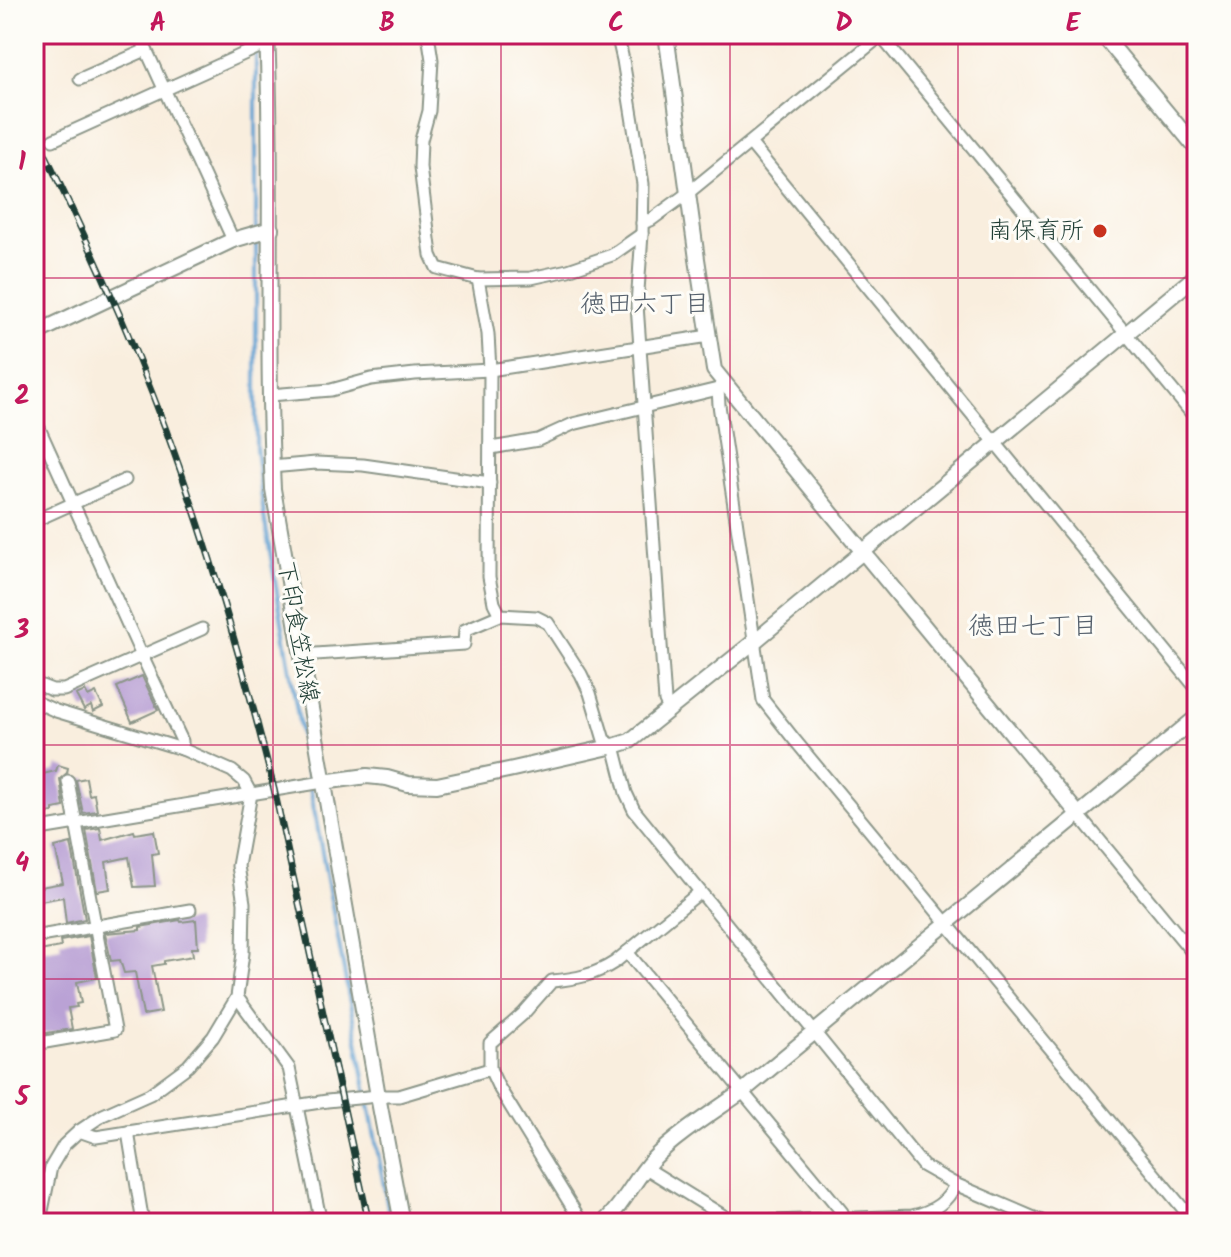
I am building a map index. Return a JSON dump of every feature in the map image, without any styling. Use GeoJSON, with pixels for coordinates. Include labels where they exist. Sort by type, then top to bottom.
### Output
{"type":"FeatureCollection","features":[{"type":"Feature","properties":{"kind":"street"},"geometry":{"type":"LineString","coordinates":[[139,34],[238,239]]}},
{"type":"Feature","properties":{"kind":"street"},"geometry":{"type":"LineString","coordinates":[[428,34],[432,60],[430,98],[421,140],[420,167],[431,255],[437,268],[478,279],[531,278],[568,270],[612,255],[651,220],[881,35],[1197,420]]}},
{"type":"Feature","properties":{"kind":"street"},"geometry":{"type":"LineString","coordinates":[[617,34],[643,184],[637,305],[639,347],[665,701],[670,711]]}},
{"type":"Feature","properties":{"kind":"street"},"geometry":{"type":"LineString","coordinates":[[666,34],[714,370],[721,386],[1197,958]]}},
{"type":"Feature","properties":{"kind":"street"},"geometry":{"type":"LineString","coordinates":[[1102,34],[1197,149]]}},
{"type":"Feature","properties":{"kind":"street"},"geometry":{"type":"LineString","coordinates":[[53,140],[266,41]]}},
{"type":"Feature","properties":{"kind":"street","name":"下印食笠松線"},"geometry":{"type":"LineString","coordinates":[[266,41],[273,489],[375,1096],[402,1223]]}},
{"type":"Feature","properties":{"kind":"street"},"geometry":{"type":"LineString","coordinates":[[80,79],[146,50]]}},
{"type":"Feature","properties":{"kind":"street"},"geometry":{"type":"LineString","coordinates":[[750,143],[1197,689]]}},
{"type":"Feature","properties":{"kind":"street"},"geometry":{"type":"LineString","coordinates":[[34,334],[238,239],[268,230]]}},
{"type":"Feature","properties":{"kind":"street"},"geometry":{"type":"LineString","coordinates":[[34,830],[367,776],[408,784],[437,785],[614,746],[638,736],[1197,275]]}},
{"type":"Feature","properties":{"kind":"street"},"geometry":{"type":"LineString","coordinates":[[478,279],[488,334],[490,370],[489,577],[494,603],[500,615]]}},
{"type":"Feature","properties":{"kind":"street"},"geometry":{"type":"LineString","coordinates":[[270,395],[331,390],[371,379],[415,374],[490,370],[709,336]]}},
{"type":"Feature","properties":{"kind":"street"},"geometry":{"type":"LineString","coordinates":[[491,448],[538,440],[573,424],[721,386]]}},
{"type":"Feature","properties":{"kind":"street"},"geometry":{"type":"LineString","coordinates":[[721,386],[719,405],[763,700],[1195,1223]]}},
{"type":"Feature","properties":{"kind":"street"},"geometry":{"type":"LineString","coordinates":[[34,417],[182,741],[182,749]]}},
{"type":"Feature","properties":{"kind":"street"},"geometry":{"type":"LineString","coordinates":[[271,467],[316,463],[363,465],[490,483]]}},
{"type":"Feature","properties":{"kind":"street"},"geometry":{"type":"LineString","coordinates":[[34,521],[125,480]]}},
{"type":"Feature","properties":{"kind":"street"},"geometry":{"type":"LineString","coordinates":[[301,655],[464,644],[465,630],[500,615],[536,617],[548,623],[590,693],[604,740],[614,746],[626,793],[634,810],[923,1166],[955,1184],[1046,1223]]}},
{"type":"Feature","properties":{"kind":"street"},"geometry":{"type":"LineString","coordinates":[[34,683],[52,690],[64,690],[202,629]]}},
{"type":"Feature","properties":{"kind":"street"},"geometry":{"type":"LineString","coordinates":[[34,701],[56,711],[182,749],[232,771],[244,781],[251,794],[238,866],[244,903],[244,928],[237,997],[213,1037],[188,1066],[150,1094],[103,1115],[64,1145],[51,1167],[42,1211],[43,1223]]}},
{"type":"Feature","properties":{"kind":"street"},"geometry":{"type":"LineString","coordinates":[[603,1223],[667,1146],[743,1091],[1197,717]]}},
{"type":"Feature","properties":{"kind":"street"},"geometry":{"type":"LineString","coordinates":[[34,1044],[115,1030],[68,781]]}},
{"type":"Feature","properties":{"kind":"street"},"geometry":{"type":"LineString","coordinates":[[582,1223],[498,1086],[490,1069],[490,1043],[523,1014],[552,981],[580,978],[601,971],[700,892]]}},
{"type":"Feature","properties":{"kind":"street"},"geometry":{"type":"LineString","coordinates":[[34,937],[190,910]]}},
{"type":"Feature","properties":{"kind":"street"},"geometry":{"type":"LineString","coordinates":[[627,952],[842,1212],[843,1218]]}},
{"type":"Feature","properties":{"kind":"street"},"geometry":{"type":"LineString","coordinates":[[237,997],[289,1068],[298,1105],[321,1220],[290,1223]]}},
{"type":"Feature","properties":{"kind":"street"},"geometry":{"type":"LineString","coordinates":[[79,1131],[96,1137],[298,1105],[399,1096],[490,1069]]}},
{"type":"Feature","properties":{"kind":"street"},"geometry":{"type":"LineString","coordinates":[[128,1132],[143,1223]]}},
{"type":"Feature","properties":{"kind":"street"},"geometry":{"type":"LineString","coordinates":[[646,1168],[730,1220],[745,1222],[912,1216],[931,1212],[955,1184]]}},
{"type":"Feature","properties":{"kind":"building"},"geometry":{"type":"Polygon","coordinates":[[[142,676],[158,710],[132,722],[117,687],[142,676]]]}},
{"type":"Feature","properties":{"kind":"building"},"geometry":{"type":"Polygon","coordinates":[[[85,691],[88,697],[96,693],[103,707],[93,712],[91,706],[84,710],[76,695],[85,691]]]}},
{"type":"Feature","properties":{"kind":"building"},"geometry":{"type":"Polygon","coordinates":[[[58,765],[68,768],[60,779],[64,807],[34,815],[34,776],[56,771],[58,765]]]}},
{"type":"Feature","properties":{"kind":"building"},"geometry":{"type":"Polygon","coordinates":[[[86,778],[89,795],[94,794],[97,811],[83,813],[76,780],[86,778]]]}},
{"type":"Feature","properties":{"kind":"building"},"geometry":{"type":"Polygon","coordinates":[[[100,828],[102,840],[134,831],[135,834],[154,831],[158,853],[152,854],[155,886],[134,887],[129,857],[106,862],[110,889],[97,891],[86,830],[100,828]]]}},
{"type":"Feature","properties":{"kind":"building"},"geometry":{"type":"Polygon","coordinates":[[[71,843],[85,919],[66,923],[63,897],[34,902],[34,888],[63,883],[55,847],[71,843]]]}},
{"type":"Feature","properties":{"kind":"building"},"geometry":{"type":"Polygon","coordinates":[[[196,920],[198,948],[192,948],[193,956],[152,966],[161,1012],[143,1015],[135,972],[124,973],[120,960],[111,961],[105,933],[140,930],[140,927],[196,920]]]}},
{"type":"Feature","properties":{"kind":"building"},"geometry":{"type":"Polygon","coordinates":[[[89,936],[97,978],[77,982],[81,1003],[68,1008],[72,1029],[34,1035],[34,952],[61,947],[60,941],[89,936]]]}},
{"type":"Feature","properties":{"kind":"waterway"},"geometry":{"type":"LineString","coordinates":[[256,34],[256,447],[264,516],[313,804],[391,1223]]}},
{"type":"Feature","properties":{"kind":"railway"},"geometry":{"type":"LineString","coordinates":[[34,131],[136,354],[182,474],[211,563],[274,789],[369,1223]]}},
{"type":"Feature","properties":{"kind":"place","name":"南保育所"},"geometry":{"type":"Point","coordinates":[1100,231]}},
{"type":"Feature","properties":{"kind":"district","name":"徳田六丁目"},"geometry":{"type":"Point","coordinates":[645,305]}},
{"type":"Feature","properties":{"kind":"district","name":"徳田七丁目"},"geometry":{"type":"Point","coordinates":[1033,627]}}]}
